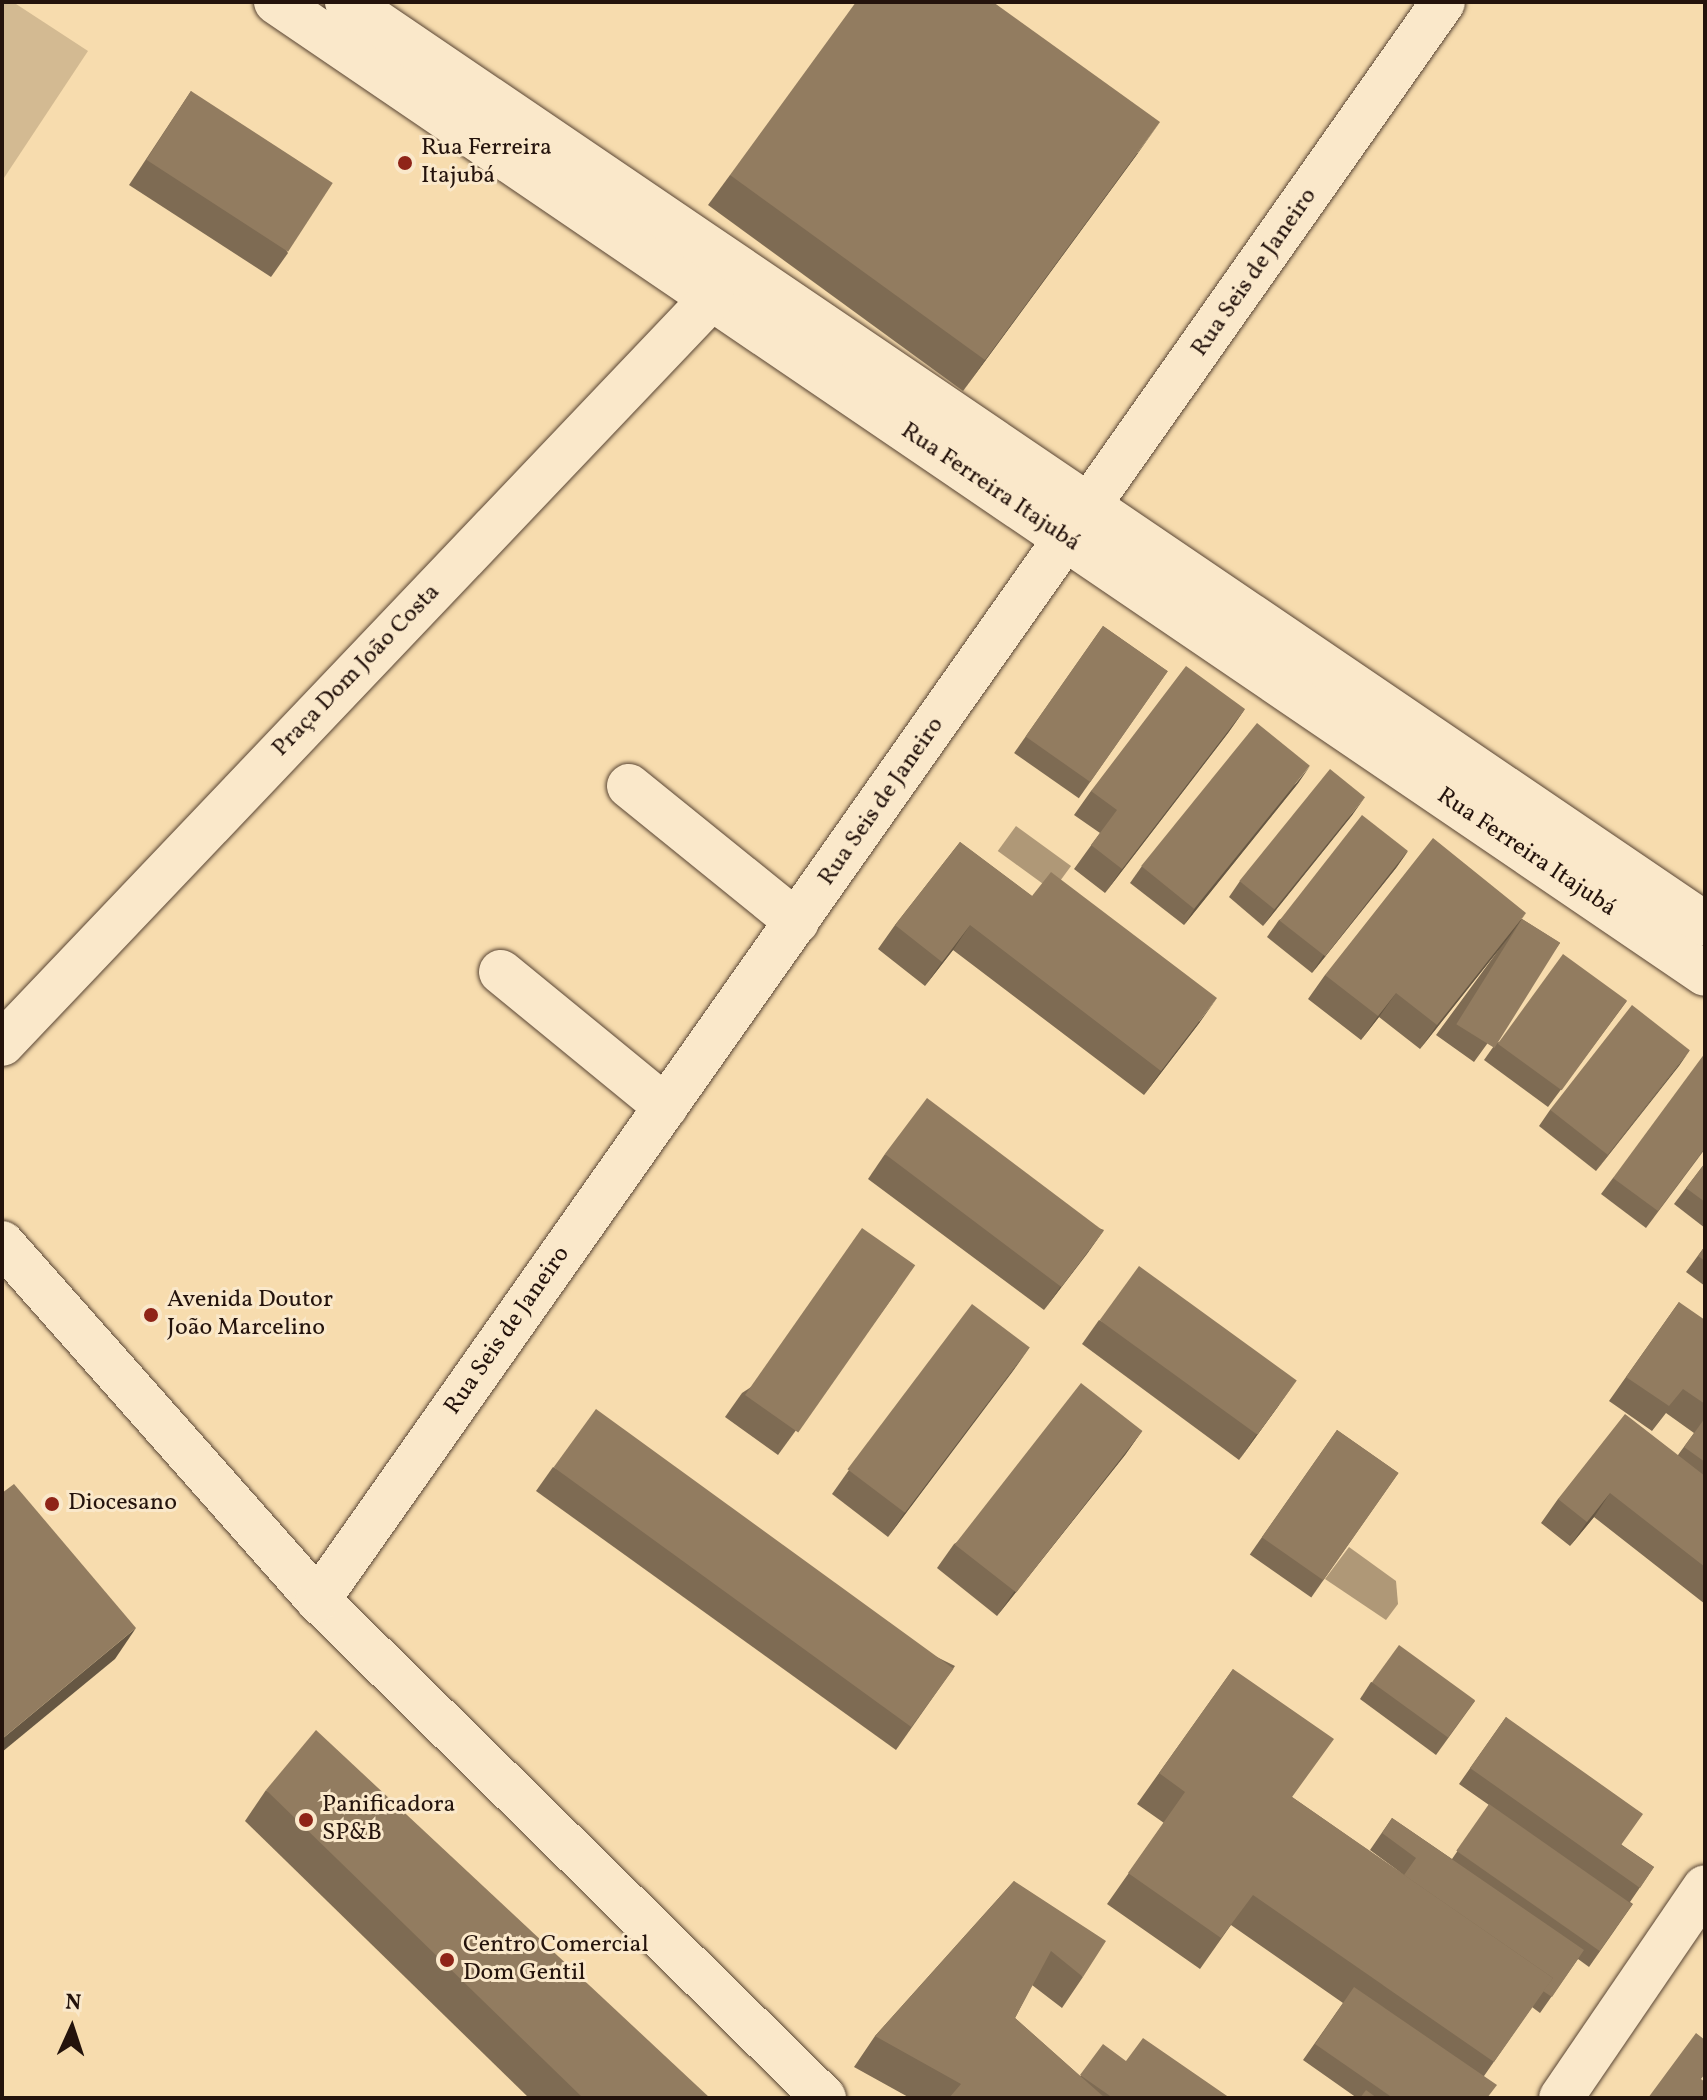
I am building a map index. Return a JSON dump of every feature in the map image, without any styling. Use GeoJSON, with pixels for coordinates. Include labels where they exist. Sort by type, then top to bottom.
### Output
{"type":"FeatureCollection","features":[{"type":"Feature","properties":{"kind":"street","name":"Rua Ferreira Itajubá"},"geometry":{"type":"LineString","coordinates":[[276,2],[712,298],[1079,523],[1705,924]]}},
{"type":"Feature","properties":{"kind":"street","name":"Rua Ferreira Itajubá"},"geometry":{"type":"LineString","coordinates":[[347,2],[1705,974]]}},
{"type":"Feature","properties":{"kind":"street","name":"Rua Seis de Janeiro"},"geometry":{"type":"LineString","coordinates":[[318,1600],[1443,2]]}},
{"type":"Feature","properties":{"kind":"street","name":"Praça Dom João Costa"},"geometry":{"type":"LineString","coordinates":[[2,1044],[712,298]]}},
{"type":"Feature","properties":{"kind":"street"},"geometry":{"type":"LineString","coordinates":[[629,786],[797,922]]}},
{"type":"Feature","properties":{"kind":"street"},"geometry":{"type":"LineString","coordinates":[[501,972],[666,1107]]}},
{"type":"Feature","properties":{"kind":"street"},"geometry":{"type":"LineString","coordinates":[[2,1243],[318,1600],[824,2098]]}},
{"type":"Feature","properties":{"kind":"street"},"geometry":{"type":"LineString","coordinates":[[1561,2098],[1705,1887]]}},
{"type":"Feature","properties":{"kind":"shaded area"},"geometry":{"type":"Polygon","coordinates":[[[2,2],[13,2],[88,51],[2,181],[2,2]]]}},
{"type":"Feature","properties":{"kind":"shaded area"},"geometry":{"type":"Polygon","coordinates":[[[1016,826],[1071,866],[1053,891],[998,851],[1016,826]]]}},
{"type":"Feature","properties":{"kind":"shaded area"},"geometry":{"type":"Polygon","coordinates":[[[1349,1547],[1396,1581],[1398,1604],[1386,1620],[1325,1579],[1349,1547]]]}},
{"type":"Feature","properties":{"kind":"building"},"geometry":{"type":"Polygon","coordinates":[[[856,2],[993,2],[1160,122],[985,360],[730,175],[856,2]]]}},
{"type":"Feature","properties":{"kind":"building"},"geometry":{"type":"Polygon","coordinates":[[[191,91],[333,183],[288,252],[146,160],[191,91]]]}},
{"type":"Feature","properties":{"kind":"building"},"geometry":{"type":"Polygon","coordinates":[[[1103,626],[1168,671],[1090,782],[1026,737],[1103,626]]]}},
{"type":"Feature","properties":{"kind":"building"},"geometry":{"type":"Polygon","coordinates":[[[1186,666],[1245,709],[1122,869],[1091,845],[1117,810],[1091,791],[1186,666]]]}},
{"type":"Feature","properties":{"kind":"building"},"geometry":{"type":"Polygon","coordinates":[[[1257,723],[1310,766],[1194,909],[1141,866],[1257,723]]]}},
{"type":"Feature","properties":{"kind":"building"},"geometry":{"type":"Polygon","coordinates":[[[1330,769],[1365,797],[1274,909],[1239,881],[1330,769]]]}},
{"type":"Feature","properties":{"kind":"building"},"geometry":{"type":"Polygon","coordinates":[[[1362,815],[1408,851],[1325,956],[1280,921],[1362,815]]]}},
{"type":"Feature","properties":{"kind":"building"},"geometry":{"type":"Polygon","coordinates":[[[1433,838],[1526,913],[1437,1025],[1396,993],[1378,1016],[1325,975],[1433,838]]]}},
{"type":"Feature","properties":{"kind":"building"},"geometry":{"type":"Polygon","coordinates":[[[960,842],[1032,896],[1051,872],[1217,998],[1161,1071],[970,925],[942,962],[895,925],[960,842]]]}},
{"type":"Feature","properties":{"kind":"building"},"geometry":{"type":"Polygon","coordinates":[[[1522,919],[1560,943],[1494,1048],[1456,1024],[1522,919]]]}},
{"type":"Feature","properties":{"kind":"building"},"geometry":{"type":"Polygon","coordinates":[[[1563,954],[1627,1000],[1562,1090],[1498,1044],[1563,954]]]}},
{"type":"Feature","properties":{"kind":"building"},"geometry":{"type":"Polygon","coordinates":[[[1632,1005],[1690,1050],[1608,1155],[1550,1110],[1632,1005]]]}},
{"type":"Feature","properties":{"kind":"building"},"geometry":{"type":"Polygon","coordinates":[[[1705,1053],[1705,1148],[1658,1211],[1613,1178],[1705,1053]]]}},
{"type":"Feature","properties":{"kind":"building"},"geometry":{"type":"Polygon","coordinates":[[[927,1098],[1103,1231],[1061,1287],[885,1154],[927,1098]]]}},
{"type":"Feature","properties":{"kind":"building"},"geometry":{"type":"Polygon","coordinates":[[[1705,1163],[1705,1202],[1686,1188],[1705,1163]]]}},
{"type":"Feature","properties":{"kind":"building"},"geometry":{"type":"Polygon","coordinates":[[[862,1228],[915,1265],[798,1432],[745,1395],[862,1228]]]}},
{"type":"Feature","properties":{"kind":"building"},"geometry":{"type":"Polygon","coordinates":[[[1705,1246],[1705,1261],[1698,1256],[1705,1246]]]}},
{"type":"Feature","properties":{"kind":"building"},"geometry":{"type":"Polygon","coordinates":[[[1139,1266],[1297,1381],[1257,1435],[1100,1320],[1139,1266]]]}},
{"type":"Feature","properties":{"kind":"building"},"geometry":{"type":"Polygon","coordinates":[[[1679,1302],[1705,1320],[1705,1404],[1683,1389],[1669,1406],[1626,1377],[1679,1302]]]}},
{"type":"Feature","properties":{"kind":"building"},"geometry":{"type":"Polygon","coordinates":[[[972,1304],[1030,1347],[905,1513],[847,1469],[972,1304]]]}},
{"type":"Feature","properties":{"kind":"building"},"geometry":{"type":"Polygon","coordinates":[[[1081,1383],[1142,1431],[1016,1593],[955,1545],[1081,1383]]]}},
{"type":"Feature","properties":{"kind":"building"},"geometry":{"type":"Polygon","coordinates":[[[596,1409],[954,1669],[911,1727],[554,1467],[596,1409]]]}},
{"type":"Feature","properties":{"kind":"building"},"geometry":{"type":"Polygon","coordinates":[[[1625,1414],[1705,1476],[1705,1567],[1610,1493],[1587,1522],[1558,1499],[1625,1414]]]}},
{"type":"Feature","properties":{"kind":"building"},"geometry":{"type":"Polygon","coordinates":[[[1705,1418],[1705,1462],[1684,1447],[1705,1418]]]}},
{"type":"Feature","properties":{"kind":"building"},"geometry":{"type":"Polygon","coordinates":[[[1337,1430],[1398,1473],[1323,1580],[1262,1537],[1337,1430]]]}},
{"type":"Feature","properties":{"kind":"building"},"geometry":{"type":"Polygon","coordinates":[[[14,1484],[136,1628],[2,1739],[2,1493],[14,1484]]]}},
{"type":"Feature","properties":{"kind":"building"},"geometry":{"type":"Polygon","coordinates":[[[1399,1645],[1475,1700],[1448,1737],[1372,1682],[1399,1645]]]}},
{"type":"Feature","properties":{"kind":"building"},"geometry":{"type":"Polygon","coordinates":[[[1233,1669],[1334,1739],[1292,1797],[1553,1978],[1494,2062],[1253,1895],[1221,1938],[1128,1873],[1185,1792],[1159,1773],[1233,1669]]]}},
{"type":"Feature","properties":{"kind":"building"},"geometry":{"type":"Polygon","coordinates":[[[1506,1717],[1643,1814],[1621,1845],[1654,1867],[1640,1888],[1470,1768],[1506,1717]]]}},
{"type":"Feature","properties":{"kind":"building"},"geometry":{"type":"Polygon","coordinates":[[[316,1730],[710,2098],[583,2098],[266,1790],[316,1730]]]}},
{"type":"Feature","properties":{"kind":"building"},"geometry":{"type":"Polygon","coordinates":[[[1489,1804],[1632,1904],[1600,1951],[1456,1851],[1489,1804]]]}},
{"type":"Feature","properties":{"kind":"building"},"geometry":{"type":"Polygon","coordinates":[[[1392,1818],[1584,1950],[1552,1997],[1543,1991],[1553,1978],[1404,1875],[1416,1858],[1382,1833],[1392,1818]]]}},
{"type":"Feature","properties":{"kind":"building"},"geometry":{"type":"Polygon","coordinates":[[[1014,1881],[1106,1941],[1083,1977],[1051,1951],[1015,2018],[1105,2098],[949,2098],[961,2084],[875,2036],[1014,1881]]]}},
{"type":"Feature","properties":{"kind":"building"},"geometry":{"type":"Polygon","coordinates":[[[1354,1987],[1497,2085],[1487,2098],[1393,2098],[1315,2044],[1354,1987]]]}},
{"type":"Feature","properties":{"kind":"building"},"geometry":{"type":"Polygon","coordinates":[[[1696,2033],[1705,2040],[1705,2074],[1701,2079],[1705,2082],[1705,2098],[1648,2098],[1696,2033]]]}},
{"type":"Feature","properties":{"kind":"building"},"geometry":{"type":"Polygon","coordinates":[[[1143,2038],[1230,2098],[1113,2098],[1080,2075],[1103,2044],[1126,2061],[1143,2038]]]}},
{"type":"Feature","properties":{"kind":"building"},"geometry":{"type":"Polygon","coordinates":[[[1366,2090],[1377,2098],[1360,2098],[1366,2090]]]}},
{"type":"Feature","properties":{"kind":"place","name":"Rua Ferreira Itajubá"},"geometry":{"type":"Point","coordinates":[405,163]}},
{"type":"Feature","properties":{"kind":"place","name":"Avenida Doutor João Marcelino"},"geometry":{"type":"Point","coordinates":[151,1315]}},
{"type":"Feature","properties":{"kind":"place","name":"Diocesano"},"geometry":{"type":"Point","coordinates":[52,1504]}},
{"type":"Feature","properties":{"kind":"place","name":"Panificadora SP&B"},"geometry":{"type":"Point","coordinates":[306,1820]}},
{"type":"Feature","properties":{"kind":"place","name":"Centro Comercial Dom Gentil"},"geometry":{"type":"Point","coordinates":[447,1960]}}]}
